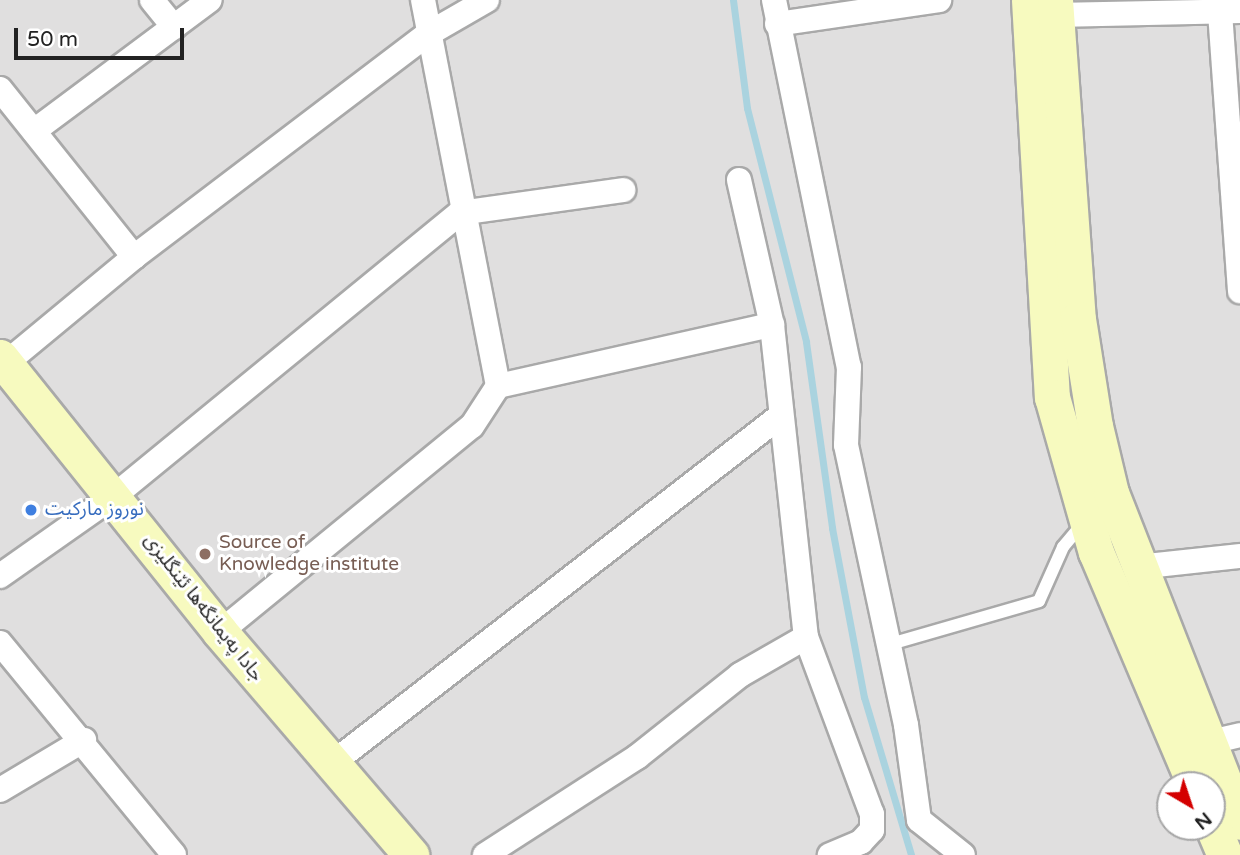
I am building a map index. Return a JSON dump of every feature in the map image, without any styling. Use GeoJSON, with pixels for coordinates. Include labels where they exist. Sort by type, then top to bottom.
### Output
{"type":"FeatureCollection","features":[{"type":"Feature","properties":{"kind":"main road"},"geometry":{"type":"LineString","coordinates":[[1046,5],[1052,397],[1087,518],[1189,771]]}},
{"type":"Feature","properties":{"kind":"main road"},"geometry":{"type":"LineString","coordinates":[[1046,5],[1078,319],[1111,493],[1206,743],[1240,822]]}},
{"type":"Feature","properties":{"kind":"main road","name":"جادا په‌يمانگه‌ها ئێنگليزى"},"geometry":{"type":"LineString","coordinates":[[2,363],[114,496],[220,632],[330,765],[411,855]]}},
{"type":"Feature","properties":{"kind":"street"},"geometry":{"type":"LineString","coordinates":[[152,0],[174,27]]}},
{"type":"Feature","properties":{"kind":"street"},"geometry":{"type":"LineString","coordinates":[[34,131],[210,0]]}},
{"type":"Feature","properties":{"kind":"street"},"geometry":{"type":"LineString","coordinates":[[423,0],[460,213],[498,386]]}},
{"type":"Feature","properties":{"kind":"street"},"geometry":{"type":"LineString","coordinates":[[2,363],[134,257],[428,34],[487,0]]}},
{"type":"Feature","properties":{"kind":"street"},"geometry":{"type":"LineString","coordinates":[[939,0],[776,12],[849,367],[846,445],[906,725],[919,820],[963,855]]}},
{"type":"Feature","properties":{"kind":"street"},"geometry":{"type":"LineString","coordinates":[[1046,5],[1230,11],[1240,291]]}},
{"type":"Feature","properties":{"kind":"street"},"geometry":{"type":"LineString","coordinates":[[0,89],[134,257]]}},
{"type":"Feature","properties":{"kind":"street"},"geometry":{"type":"LineString","coordinates":[[739,180],[772,325],[779,416],[807,637],[872,814],[872,830],[861,842],[830,855]]}},
{"type":"Feature","properties":{"kind":"street"},"geometry":{"type":"LineString","coordinates":[[0,576],[114,496],[460,213],[623,190]]}},
{"type":"Feature","properties":{"kind":"street"},"geometry":{"type":"LineString","coordinates":[[220,632],[472,426],[498,386],[772,325]]}},
{"type":"Feature","properties":{"kind":"street"},"geometry":{"type":"LineString","coordinates":[[330,765],[779,416]]}},
{"type":"Feature","properties":{"kind":"street"},"geometry":{"type":"LineString","coordinates":[[1138,567],[1240,556]]}},
{"type":"Feature","properties":{"kind":"street"},"geometry":{"type":"LineString","coordinates":[[485,855],[637,757],[740,675],[807,637]]}},
{"type":"Feature","properties":{"kind":"street"},"geometry":{"type":"LineString","coordinates":[[0,643],[84,740],[174,855]]}},
{"type":"Feature","properties":{"kind":"street"},"geometry":{"type":"LineString","coordinates":[[1206,743],[1240,735]]}},
{"type":"Feature","properties":{"kind":"street"},"geometry":{"type":"LineString","coordinates":[[0,790],[84,740]]}},
{"type":"Feature","properties":{"kind":"lane"},"geometry":{"type":"LineString","coordinates":[[887,645],[1039,601],[1063,547],[1087,518]]}},
{"type":"Feature","properties":{"kind":"shaded area"},"geometry":{"type":"Polygon","coordinates":[[[0,0],[1240,0],[1240,855],[0,855],[0,0]]]}},
{"type":"Feature","properties":{"kind":"waterway"},"geometry":{"type":"LineString","coordinates":[[733,0],[747,108],[806,342],[832,528],[864,697],[911,855]]}},
{"type":"Feature","properties":{"kind":"place","name":"نوروز ماركيت"},"geometry":{"type":"Point","coordinates":[31,510]}},
{"type":"Feature","properties":{"kind":"place","name":"Source of Knowledge institute"},"geometry":{"type":"Point","coordinates":[205,554]}}]}
